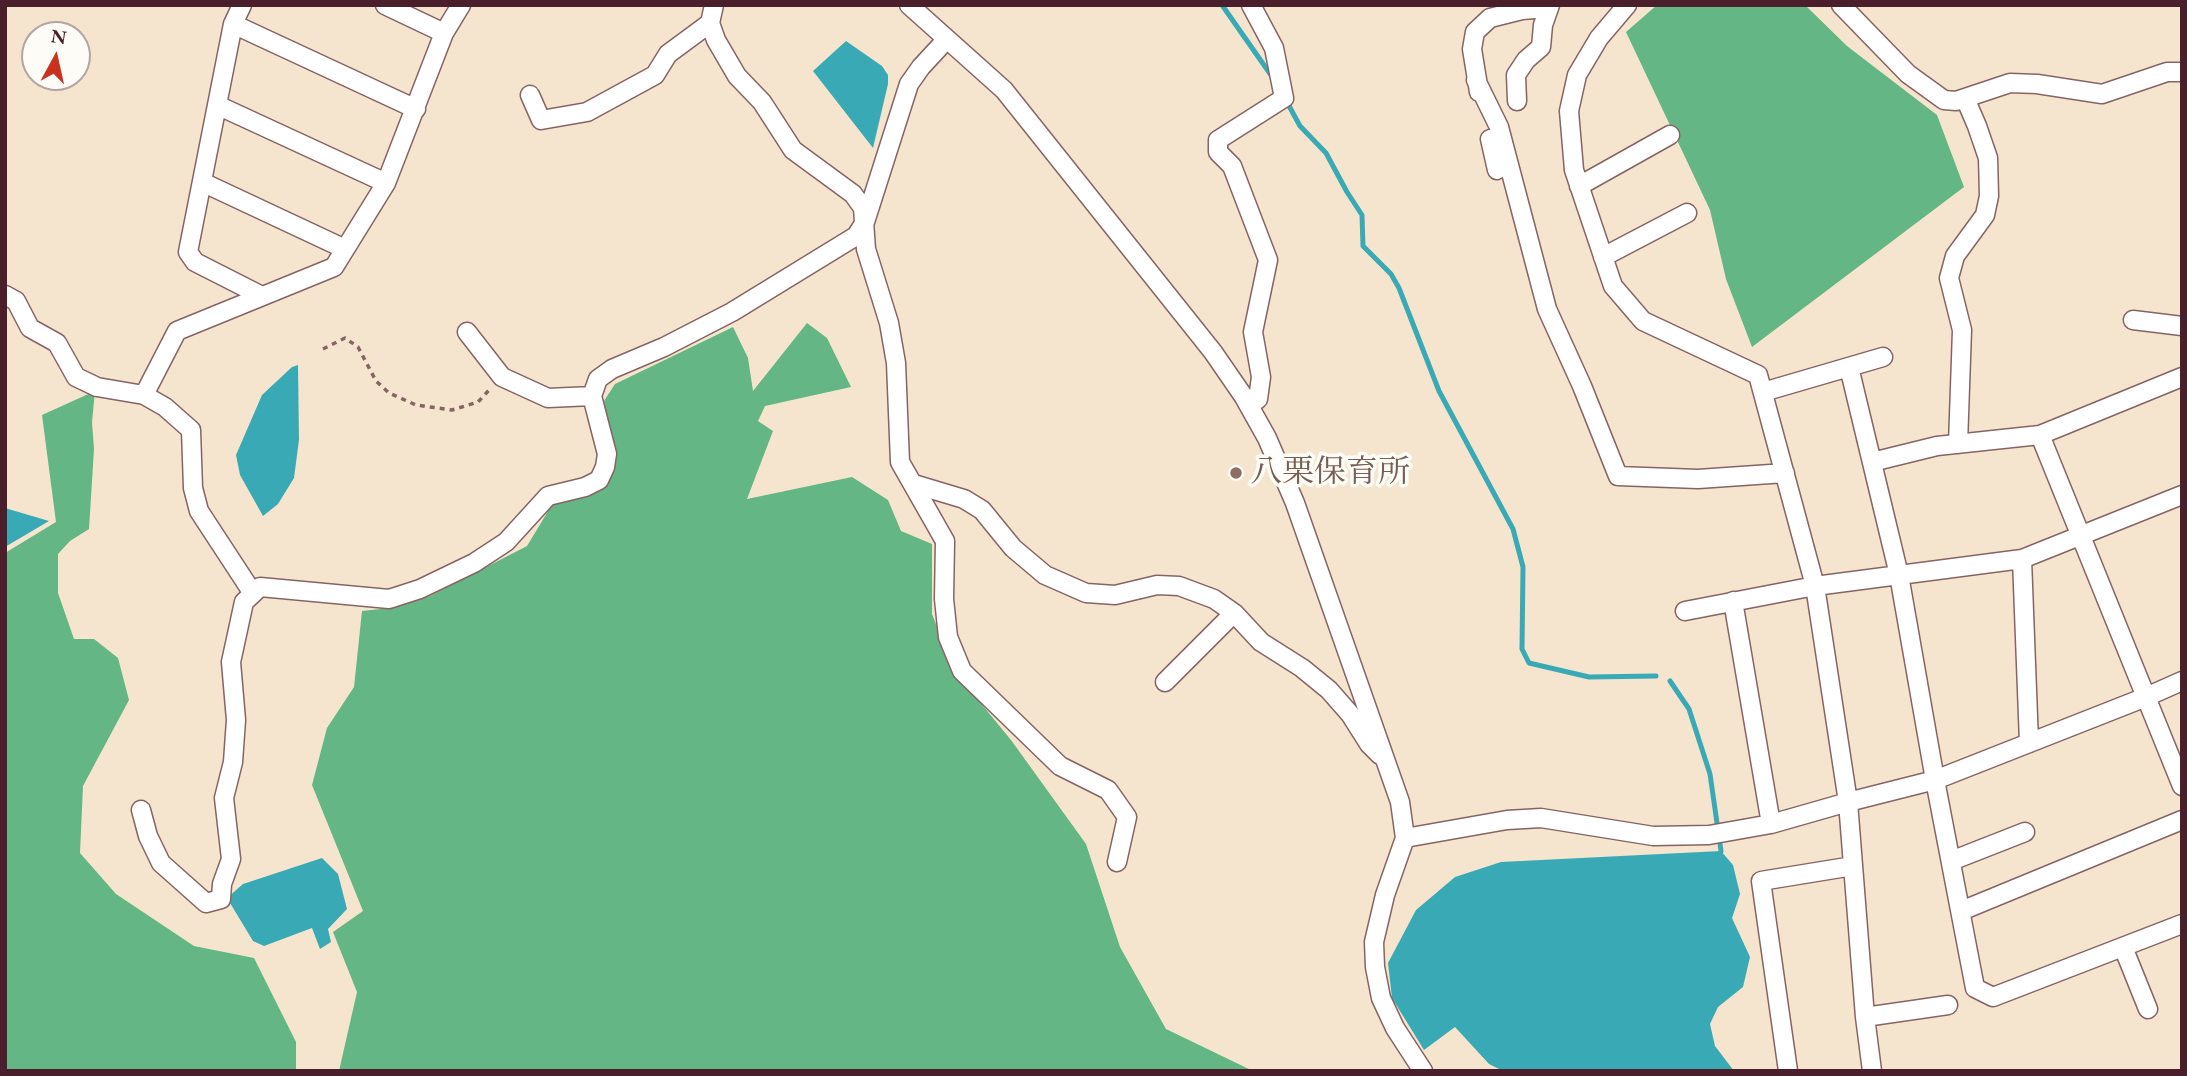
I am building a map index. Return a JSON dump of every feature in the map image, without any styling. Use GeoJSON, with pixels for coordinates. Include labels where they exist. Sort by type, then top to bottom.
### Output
{"type":"FeatureCollection","features":[{"type":"Feature","properties":{"kind":"street"},"geometry":{"type":"LineString","coordinates":[[242,5],[233,24],[188,252],[195,262],[262,296]]}},
{"type":"Feature","properties":{"kind":"street"},"geometry":{"type":"LineString","coordinates":[[385,5],[444,33]]}},
{"type":"Feature","properties":{"kind":"street"},"geometry":{"type":"LineString","coordinates":[[144,395],[177,331],[334,267],[386,183],[444,33],[461,5]]}},
{"type":"Feature","properties":{"kind":"street"},"geometry":{"type":"LineString","coordinates":[[909,5],[1004,90],[1213,352],[1267,438],[1295,503],[1401,803],[1405,838],[1379,919],[1374,942],[1375,967],[1381,998],[1395,1028],[1423,1071]]}},
{"type":"Feature","properties":{"kind":"street"},"geometry":{"type":"LineString","coordinates":[[1249,406],[1258,398],[1261,377],[1253,331],[1268,260],[1232,166],[1218,152],[1218,140],[1284,99],[1274,48],[1251,5]]}},
{"type":"Feature","properties":{"kind":"street"},"geometry":{"type":"LineString","coordinates":[[1627,5],[1599,38],[1577,75],[1569,111],[1574,170],[1613,286],[1643,321],[1758,375],[1815,586],[1848,802],[1864,1017],[1872,1071]]}},
{"type":"Feature","properties":{"kind":"street"},"geometry":{"type":"LineString","coordinates":[[1840,5],[1908,74],[1944,100],[1956,101],[2010,83],[2102,94],[2167,72],[2182,72]]}},
{"type":"Feature","properties":{"kind":"street"},"geometry":{"type":"LineString","coordinates":[[1497,170],[1476,80],[1472,49],[1475,32],[1490,18],[1548,7],[1541,47],[1526,60],[1516,75],[1517,102]]}},
{"type":"Feature","properties":{"kind":"street"},"geometry":{"type":"LineString","coordinates":[[530,95],[541,120],[587,111],[655,75],[668,54],[712,14]]}},
{"type":"Feature","properties":{"kind":"street"},"geometry":{"type":"LineString","coordinates":[[712,14],[716,40],[737,76],[762,102],[793,150],[853,194],[863,208],[866,248],[888,323],[896,363],[900,462],[945,541],[944,599],[948,637],[962,671],[1060,766],[1108,790],[1127,817],[1117,862]]}},
{"type":"Feature","properties":{"kind":"street"},"geometry":{"type":"LineString","coordinates":[[233,24],[416,109]]}},
{"type":"Feature","properties":{"kind":"street"},"geometry":{"type":"LineString","coordinates":[[141,810],[148,836],[161,863],[206,903],[221,899],[222,884],[231,859],[224,798],[233,762],[236,720],[231,662],[244,602],[260,587],[389,599],[420,589],[474,562],[506,542],[548,496],[585,487],[599,480],[607,454],[592,396],[598,379],[612,369],[664,347],[732,312],[856,236],[865,222],[909,84],[921,66],[946,40]]}},
{"type":"Feature","properties":{"kind":"street"},"geometry":{"type":"LineString","coordinates":[[1476,80],[1499,127],[1547,309],[1618,476],[1698,479],[1785,473]]}},
{"type":"Feature","properties":{"kind":"street"},"geometry":{"type":"LineString","coordinates":[[1958,444],[1962,330],[1949,278],[1955,256],[1985,215],[1989,196],[1988,158],[1965,98]]}},
{"type":"Feature","properties":{"kind":"street"},"geometry":{"type":"LineString","coordinates":[[217,105],[386,183]]}},
{"type":"Feature","properties":{"kind":"street"},"geometry":{"type":"LineString","coordinates":[[1580,186],[1670,135]]}},
{"type":"Feature","properties":{"kind":"street"},"geometry":{"type":"LineString","coordinates":[[202,182],[345,249]]}},
{"type":"Feature","properties":{"kind":"street"},"geometry":{"type":"LineString","coordinates":[[1604,257],[1688,213]]}},
{"type":"Feature","properties":{"kind":"street"},"geometry":{"type":"LineString","coordinates":[[5,295],[16,301],[30,328],[57,343],[76,377],[97,387],[144,395],[165,407],[191,430],[193,488],[200,511],[253,592]]}},
{"type":"Feature","properties":{"kind":"street"},"geometry":{"type":"LineString","coordinates":[[2133,320],[2182,326]]}},
{"type":"Feature","properties":{"kind":"street"},"geometry":{"type":"LineString","coordinates":[[467,332],[502,377],[548,398],[592,396]]}},
{"type":"Feature","properties":{"kind":"street"},"geometry":{"type":"LineString","coordinates":[[1763,393],[1883,357]]}},
{"type":"Feature","properties":{"kind":"street"},"geometry":{"type":"LineString","coordinates":[[1849,367],[1899,575],[1975,988],[1993,997],[2182,924]]}},
{"type":"Feature","properties":{"kind":"street"},"geometry":{"type":"LineString","coordinates":[[1872,462],[1937,446],[2040,435],[2182,377]]}},
{"type":"Feature","properties":{"kind":"street"},"geometry":{"type":"LineString","coordinates":[[2040,435],[2182,786]]}},
{"type":"Feature","properties":{"kind":"street"},"geometry":{"type":"LineString","coordinates":[[914,484],[964,499],[982,510],[1013,548],[1045,575],[1086,593],[1115,595],[1157,585],[1179,586],[1214,599],[1234,613],[1261,642],[1302,668],[1329,690],[1350,714],[1368,744],[1385,760]]}},
{"type":"Feature","properties":{"kind":"street"},"geometry":{"type":"LineString","coordinates":[[1685,611],[1815,586],[2022,559],[2182,495]]}},
{"type":"Feature","properties":{"kind":"street"},"geometry":{"type":"LineString","coordinates":[[2022,559],[2029,743]]}},
{"type":"Feature","properties":{"kind":"street"},"geometry":{"type":"LineString","coordinates":[[1733,601],[1771,824]]}},
{"type":"Feature","properties":{"kind":"street"},"geometry":{"type":"LineString","coordinates":[[1165,682],[1234,613]]}},
{"type":"Feature","properties":{"kind":"street"},"geometry":{"type":"LineString","coordinates":[[1405,838],[1507,820],[1541,818],[1653,836],[1709,835],[1771,824],[1935,780],[2182,681]]}},
{"type":"Feature","properties":{"kind":"street"},"geometry":{"type":"LineString","coordinates":[[1961,911],[2182,820]]}},
{"type":"Feature","properties":{"kind":"street"},"geometry":{"type":"LineString","coordinates":[[1951,861],[2025,832]]}},
{"type":"Feature","properties":{"kind":"street"},"geometry":{"type":"LineString","coordinates":[[1787,1071],[1761,881],[1853,866]]}},
{"type":"Feature","properties":{"kind":"street"},"geometry":{"type":"LineString","coordinates":[[2123,947],[2148,1009]]}},
{"type":"Feature","properties":{"kind":"street"},"geometry":{"type":"LineString","coordinates":[[1864,1017],[1948,1005]]}},
{"type":"Feature","properties":{"kind":"path"},"geometry":{"type":"LineString","coordinates":[[323,349],[345,338],[358,347],[376,381],[388,393],[416,405],[452,410],[478,402],[502,377]]}},
{"type":"Feature","properties":{"kind":"green space"},"geometry":{"type":"Polygon","coordinates":[[[1657,5],[1805,5],[1847,46],[1937,115],[1964,187],[1752,347],[1726,279],[1710,210],[1626,32],[1657,5]]]}},
{"type":"Feature","properties":{"kind":"green space"},"geometry":{"type":"Polygon","coordinates":[[[807,323],[827,338],[851,387],[765,406],[758,421],[773,431],[747,499],[852,477],[888,500],[901,531],[932,544],[932,614],[955,672],[1011,740],[1086,844],[1120,947],[1166,1029],[1253,1071],[339,1071],[357,992],[333,932],[363,911],[312,785],[327,728],[354,687],[362,611],[430,596],[527,546],[553,503],[613,461],[604,401],[615,384],[733,327],[748,358],[753,391],[807,323]]]}},
{"type":"Feature","properties":{"kind":"green space"},"geometry":{"type":"Polygon","coordinates":[[[95,391],[89,529],[70,541],[58,554],[58,593],[74,639],[94,639],[118,658],[129,700],[83,786],[80,853],[116,894],[194,946],[254,958],[296,1042],[296,1071],[5,1071],[5,553],[56,522],[42,415],[95,391]]]}},
{"type":"Feature","properties":{"kind":"water"},"geometry":{"type":"Polygon","coordinates":[[[846,41],[882,66],[888,75],[873,148],[813,71],[846,41]]]}},
{"type":"Feature","properties":{"kind":"water"},"geometry":{"type":"Polygon","coordinates":[[[298,365],[299,440],[294,478],[278,504],[263,516],[240,475],[236,455],[262,395],[292,367],[298,365]]]}},
{"type":"Feature","properties":{"kind":"water"},"geometry":{"type":"Polygon","coordinates":[[[5,508],[49,521],[5,547],[5,508]]]}},
{"type":"Feature","properties":{"kind":"water"},"geometry":{"type":"Polygon","coordinates":[[[1721,851],[1733,865],[1740,894],[1732,918],[1750,957],[1743,987],[1718,1007],[1710,1024],[1715,1046],[1734,1071],[1503,1071],[1489,1064],[1455,1027],[1424,1050],[1392,998],[1388,963],[1416,910],[1455,877],[1501,862],[1721,851]]]}},
{"type":"Feature","properties":{"kind":"water"},"geometry":{"type":"Polygon","coordinates":[[[322,858],[338,874],[347,909],[328,929],[331,942],[320,949],[312,928],[264,946],[253,941],[227,898],[243,884],[322,858]]]}},
{"type":"Feature","properties":{"kind":"waterway"},"geometry":{"type":"LineString","coordinates":[[1222,5],[1273,78]]}},
{"type":"Feature","properties":{"kind":"waterway"},"geometry":{"type":"LineString","coordinates":[[1288,104],[1300,126],[1326,153],[1362,215],[1363,246],[1391,274],[1399,288],[1439,391],[1513,529],[1523,567],[1522,649],[1529,663],[1589,677],[1656,676]]}},
{"type":"Feature","properties":{"kind":"waterway"},"geometry":{"type":"LineString","coordinates":[[1670,681],[1689,709],[1710,774],[1721,851]]}},
{"type":"Feature","properties":{"kind":"place","name":"八栗保育所"},"geometry":{"type":"Point","coordinates":[1236,473]}}]}
